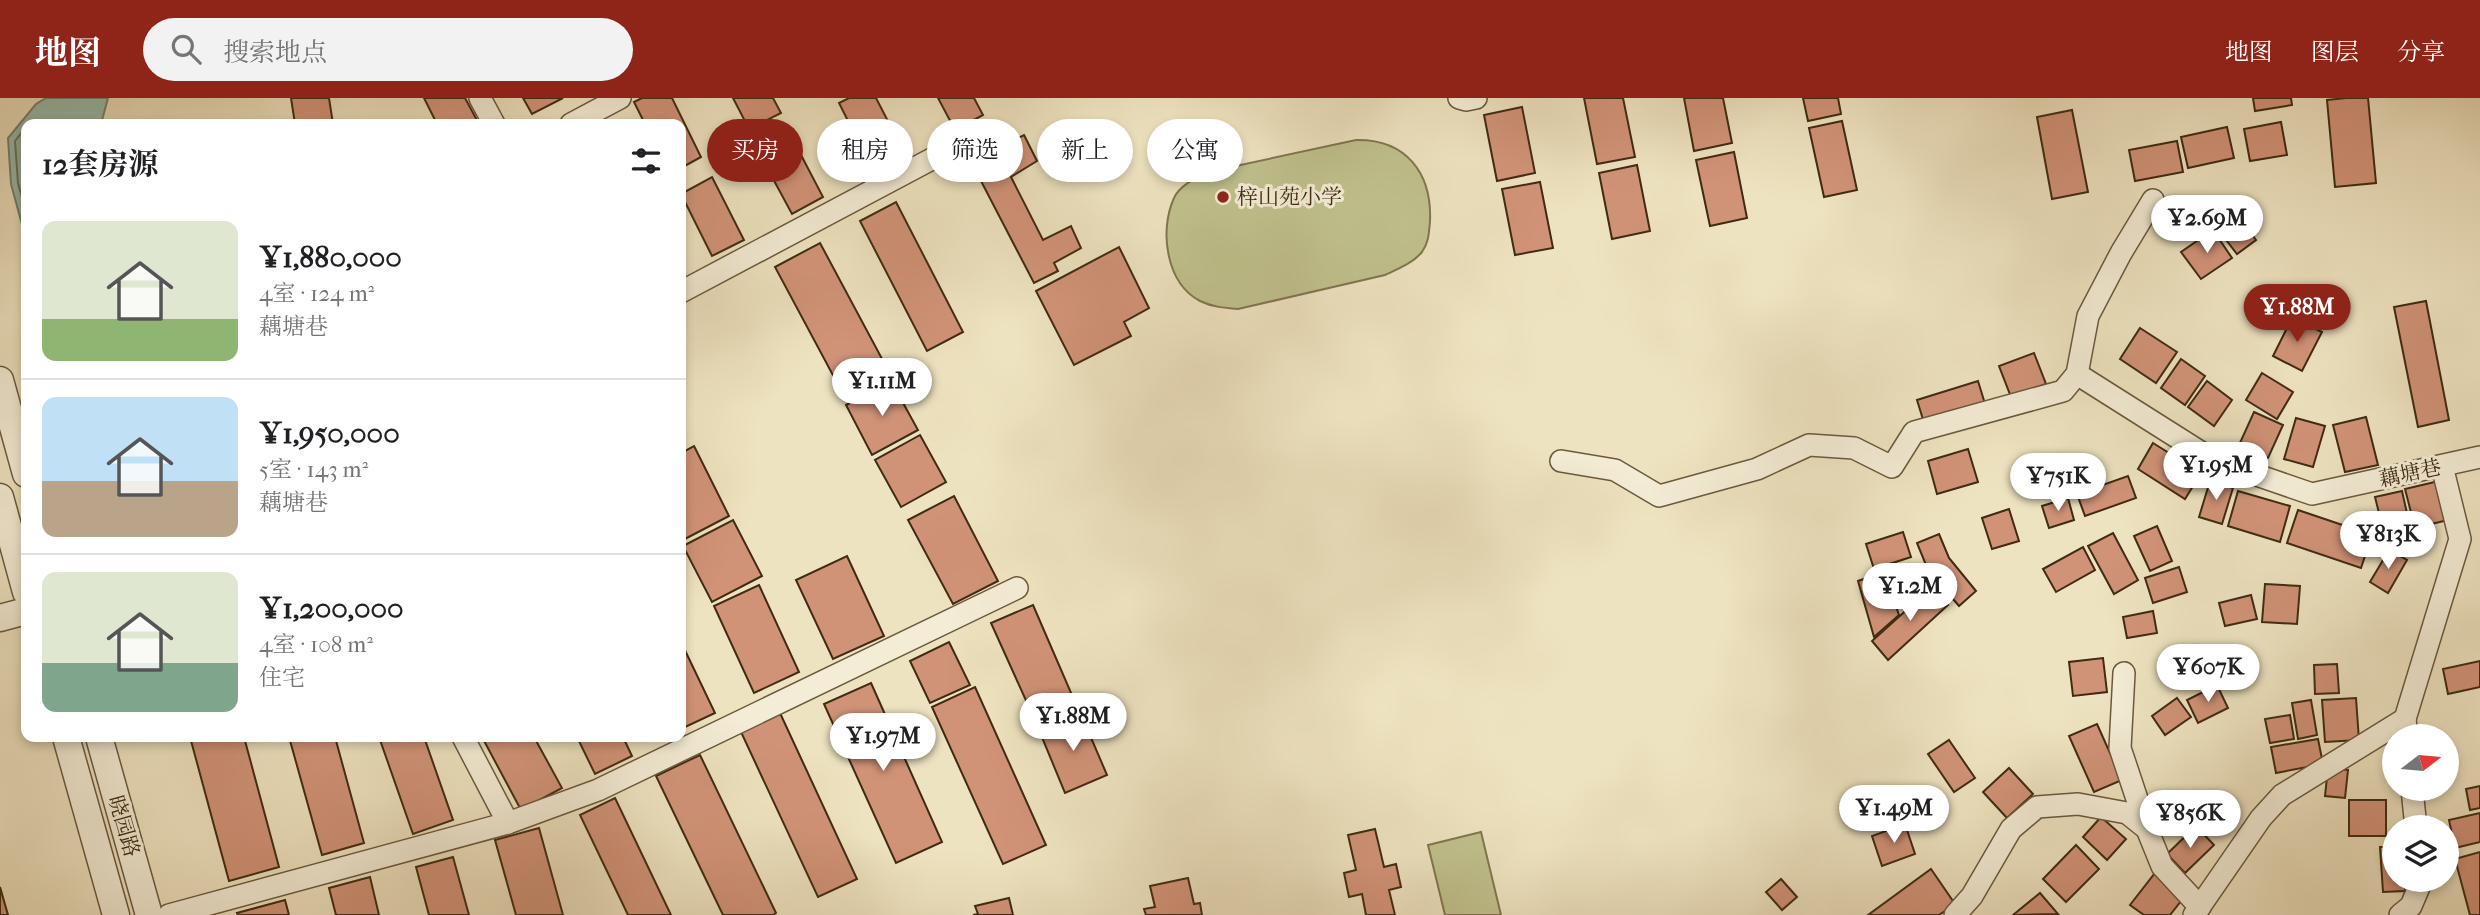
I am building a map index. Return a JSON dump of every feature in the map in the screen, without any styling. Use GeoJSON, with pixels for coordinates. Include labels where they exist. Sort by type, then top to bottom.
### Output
{"type":"FeatureCollection","features":[{"type":"Feature","properties":{"kind":"street"},"geometry":{"type":"LineString","coordinates":[[480,98],[491,119]]}},
{"type":"Feature","properties":{"kind":"street"},"geometry":{"type":"LineString","coordinates":[[580,119],[620,98]]}},
{"type":"Feature","properties":{"kind":"street"},"geometry":{"type":"LineString","coordinates":[[1459,98],[1476,98]]}},
{"type":"Feature","properties":{"kind":"street"},"geometry":{"type":"LineString","coordinates":[[686,289],[927,162]]}},
{"type":"Feature","properties":{"kind":"street"},"geometry":{"type":"LineString","coordinates":[[1562,461],[1615,470],[1659,496],[1757,469],[1809,445],[1854,448],[1892,467],[1914,432],[2063,391],[2077,374],[2088,316],[2153,200]]}},
{"type":"Feature","properties":{"kind":"street","name":"藕塘巷"},"geometry":{"type":"LineString","coordinates":[[2077,374],[2214,460],[2312,494],[2480,457]]}},
{"type":"Feature","properties":{"kind":"street"},"geometry":{"type":"LineString","coordinates":[[0,380],[21,456]]}},
{"type":"Feature","properties":{"kind":"street"},"geometry":{"type":"LineString","coordinates":[[2407,724],[2460,538],[2442,466]]}},
{"type":"Feature","properties":{"kind":"street"},"geometry":{"type":"LineString","coordinates":[[0,497],[21,574]]}},
{"type":"Feature","properties":{"kind":"street"},"geometry":{"type":"LineString","coordinates":[[169,915],[508,823],[598,790],[1017,588]]}},
{"type":"Feature","properties":{"kind":"street"},"geometry":{"type":"LineString","coordinates":[[0,618],[21,612]]}},
{"type":"Feature","properties":{"kind":"street"},"geometry":{"type":"LineString","coordinates":[[2124,673],[2120,748],[2162,866],[2197,911],[2260,818],[2282,795],[2382,741]]}},
{"type":"Feature","properties":{"kind":"street","name":"晓园路"},"geometry":{"type":"LineString","coordinates":[[67,742],[116,915]]}},
{"type":"Feature","properties":{"kind":"street","name":"晓园路"},"geometry":{"type":"LineString","coordinates":[[100,742],[149,915]]}},
{"type":"Feature","properties":{"kind":"street"},"geometry":{"type":"LineString","coordinates":[[466,742],[508,823]]}},
{"type":"Feature","properties":{"kind":"street"},"geometry":{"type":"LineString","coordinates":[[1955,915],[1972,895],[2011,830],[2037,807],[2078,804],[2127,813],[2147,829]]}},
{"type":"Feature","properties":{"kind":"street"},"geometry":{"type":"LineString","coordinates":[[2400,915],[2412,905],[2417,892]]}},
{"type":"Feature","properties":{"kind":"green space"},"geometry":{"type":"Polygon","coordinates":[[[1356,140],[1389,145],[1412,162],[1421,174],[1426,188],[1430,221],[1424,248],[1405,265],[1385,275],[1238,309],[1223,308],[1200,301],[1179,282],[1173,269],[1167,240],[1169,211],[1180,189],[1189,182],[1243,182],[1243,164],[1356,140]]]}},
{"type":"Feature","properties":{"kind":"green space"},"geometry":{"type":"Polygon","coordinates":[[[1481,832],[1501,915],[1445,915],[1428,845],[1481,832]]]}},
{"type":"Feature","properties":{"kind":"water"},"geometry":{"type":"Polygon","coordinates":[[[46,98],[108,98],[102,119],[24,119],[36,104],[46,98]]]}},
{"type":"Feature","properties":{"kind":"water"},"geometry":{"type":"Polygon","coordinates":[[[21,122],[21,221],[11,184],[8,138],[21,122]]]}},
{"type":"Feature","properties":{"kind":"building"},"geometry":{"type":"Polygon","coordinates":[[[291,98],[329,98],[332,119],[294,119],[291,98]]]}},
{"type":"Feature","properties":{"kind":"building"},"geometry":{"type":"Polygon","coordinates":[[[424,98],[465,98],[476,119],[434,119],[424,98]]]}},
{"type":"Feature","properties":{"kind":"building"},"geometry":{"type":"Polygon","coordinates":[[[523,98],[563,98],[532,114],[523,98]]]}},
{"type":"Feature","properties":{"kind":"building"},"geometry":{"type":"Polygon","coordinates":[[[642,98],[672,98],[682,119],[642,119],[634,102],[642,98]]]}},
{"type":"Feature","properties":{"kind":"building"},"geometry":{"type":"Polygon","coordinates":[[[733,98],[773,98],[781,113],[769,119],[744,119],[733,98]]]}},
{"type":"Feature","properties":{"kind":"building"},"geometry":{"type":"Polygon","coordinates":[[[849,98],[876,98],[887,119],[847,119],[839,103],[849,98]]]}},
{"type":"Feature","properties":{"kind":"building"},"geometry":{"type":"Polygon","coordinates":[[[938,98],[974,98],[983,115],[976,119],[949,119],[938,98]]]}},
{"type":"Feature","properties":{"kind":"building"},"geometry":{"type":"Polygon","coordinates":[[[1584,98],[1623,98],[1635,157],[1597,164],[1584,98]]]}},
{"type":"Feature","properties":{"kind":"building"},"geometry":{"type":"Polygon","coordinates":[[[1684,98],[1723,98],[1732,143],[1694,151],[1684,98]]]}},
{"type":"Feature","properties":{"kind":"building"},"geometry":{"type":"Polygon","coordinates":[[[1803,98],[1838,98],[1841,114],[1808,121],[1803,98]]]}},
{"type":"Feature","properties":{"kind":"building"},"geometry":{"type":"Polygon","coordinates":[[[2253,98],[2291,98],[2292,105],[2255,111],[2253,98]]]}},
{"type":"Feature","properties":{"kind":"building"},"geometry":{"type":"Polygon","coordinates":[[[2368,98],[2376,183],[2335,187],[2327,100],[2368,98]]]}},
{"type":"Feature","properties":{"kind":"building"},"geometry":{"type":"Polygon","coordinates":[[[1522,107],[1535,173],[1497,181],[1484,115],[1522,107]]]}},
{"type":"Feature","properties":{"kind":"building"},"geometry":{"type":"Polygon","coordinates":[[[2072,110],[2088,192],[2052,199],[2037,117],[2072,110]]]}},
{"type":"Feature","properties":{"kind":"building"},"geometry":{"type":"Polygon","coordinates":[[[1842,121],[1857,190],[1824,197],[1809,128],[1842,121]]]}},
{"type":"Feature","properties":{"kind":"building"},"geometry":{"type":"Polygon","coordinates":[[[2281,122],[2287,155],[2250,161],[2244,129],[2281,122]]]}},
{"type":"Feature","properties":{"kind":"building"},"geometry":{"type":"Polygon","coordinates":[[[686,126],[701,157],[686,165],[686,126]]]}},
{"type":"Feature","properties":{"kind":"building"},"geometry":{"type":"Polygon","coordinates":[[[2227,127],[2234,158],[2188,168],[2181,137],[2227,127]]]}},
{"type":"Feature","properties":{"kind":"building"},"geometry":{"type":"Polygon","coordinates":[[[1023,136],[1037,161],[1023,170],[1023,136]]]}},
{"type":"Feature","properties":{"kind":"building"},"geometry":{"type":"Polygon","coordinates":[[[2177,141],[2183,172],[2135,181],[2129,150],[2177,141]]]}},
{"type":"Feature","properties":{"kind":"building"},"geometry":{"type":"Polygon","coordinates":[[[1734,152],[1747,218],[1710,226],[1696,160],[1734,152]]]}},
{"type":"Feature","properties":{"kind":"building"},"geometry":{"type":"Polygon","coordinates":[[[803,159],[823,197],[792,214],[775,182],[803,182],[803,159]]]}},
{"type":"Feature","properties":{"kind":"building"},"geometry":{"type":"Polygon","coordinates":[[[1637,165],[1650,231],[1612,239],[1599,173],[1637,165]]]}},
{"type":"Feature","properties":{"kind":"building"},"geometry":{"type":"Polygon","coordinates":[[[707,180],[707,182],[715,182],[744,240],[712,256],[686,204],[686,191],[707,180]]]}},
{"type":"Feature","properties":{"kind":"building"},"geometry":{"type":"Polygon","coordinates":[[[982,182],[1014,182],[1043,240],[1071,226],[1081,248],[1054,263],[1058,271],[1034,283],[982,182]]]}},
{"type":"Feature","properties":{"kind":"building"},"geometry":{"type":"Polygon","coordinates":[[[1540,182],[1553,248],[1515,255],[1502,189],[1540,182]]]}},
{"type":"Feature","properties":{"kind":"building"},"geometry":{"type":"Polygon","coordinates":[[[896,202],[963,332],[927,351],[860,221],[896,202]]]}},
{"type":"Feature","properties":{"kind":"building"},"geometry":{"type":"Polygon","coordinates":[[[2232,208],[2256,240],[2237,254],[2213,223],[2232,208]]]}},
{"type":"Feature","properties":{"kind":"building"},"geometry":{"type":"Polygon","coordinates":[[[2213,230],[2232,258],[2201,279],[2181,252],[2213,230]]]}},
{"type":"Feature","properties":{"kind":"building"},"geometry":{"type":"Polygon","coordinates":[[[820,243],[888,370],[843,394],[775,267],[820,243]]]}},
{"type":"Feature","properties":{"kind":"building"},"geometry":{"type":"Polygon","coordinates":[[[1119,247],[1149,308],[1124,322],[1131,336],[1074,365],[1036,291],[1119,247]]]}},
{"type":"Feature","properties":{"kind":"building"},"geometry":{"type":"Polygon","coordinates":[[[2426,301],[2449,420],[2418,427],[2394,307],[2426,301]]]}},
{"type":"Feature","properties":{"kind":"building"},"geometry":{"type":"Polygon","coordinates":[[[2292,318],[2322,332],[2302,371],[2273,356],[2292,318]]]}},
{"type":"Feature","properties":{"kind":"building"},"geometry":{"type":"Polygon","coordinates":[[[2140,328],[2177,352],[2156,383],[2120,359],[2140,328]]]}},
{"type":"Feature","properties":{"kind":"building"},"geometry":{"type":"Polygon","coordinates":[[[2034,353],[2046,384],[2011,397],[1999,366],[2034,353]]]}},
{"type":"Feature","properties":{"kind":"building"},"geometry":{"type":"Polygon","coordinates":[[[2181,359],[2205,376],[2185,405],[2161,388],[2181,359]]]}},
{"type":"Feature","properties":{"kind":"building"},"geometry":{"type":"Polygon","coordinates":[[[2262,373],[2293,392],[2277,419],[2246,400],[2262,373]]]}},
{"type":"Feature","properties":{"kind":"building"},"geometry":{"type":"Polygon","coordinates":[[[891,381],[918,430],[872,455],[846,405],[891,381]]]}},
{"type":"Feature","properties":{"kind":"building"},"geometry":{"type":"Polygon","coordinates":[[[1978,381],[1986,407],[1925,426],[1917,400],[1978,381]]]}},
{"type":"Feature","properties":{"kind":"building"},"geometry":{"type":"Polygon","coordinates":[[[2207,381],[2232,400],[2214,426],[2188,407],[2207,381]]]}},
{"type":"Feature","properties":{"kind":"building"},"geometry":{"type":"Polygon","coordinates":[[[2254,412],[2283,425],[2268,458],[2239,445],[2254,412]]]}},
{"type":"Feature","properties":{"kind":"building"},"geometry":{"type":"Polygon","coordinates":[[[2366,417],[2378,465],[2345,472],[2333,425],[2366,417]]]}},
{"type":"Feature","properties":{"kind":"building"},"geometry":{"type":"Polygon","coordinates":[[[2296,418],[2325,426],[2313,467],[2284,459],[2296,418]]]}},
{"type":"Feature","properties":{"kind":"building"},"geometry":{"type":"Polygon","coordinates":[[[920,435],[946,482],[901,507],[875,460],[920,435]]]}},
{"type":"Feature","properties":{"kind":"building"},"geometry":{"type":"Polygon","coordinates":[[[2153,443],[2201,473],[2185,499],[2138,469],[2153,443]]]}},
{"type":"Feature","properties":{"kind":"building"},"geometry":{"type":"Polygon","coordinates":[[[694,446],[729,516],[686,538],[686,450],[694,446]]]}},
{"type":"Feature","properties":{"kind":"building"},"geometry":{"type":"Polygon","coordinates":[[[1968,449],[1978,482],[1937,494],[1928,461],[1968,449]]]}},
{"type":"Feature","properties":{"kind":"building"},"geometry":{"type":"Polygon","coordinates":[[[2128,476],[2136,498],[2085,516],[2077,494],[2128,476]]]}},
{"type":"Feature","properties":{"kind":"building"},"geometry":{"type":"Polygon","coordinates":[[[2210,481],[2233,488],[2222,524],[2199,517],[2210,481]]]}},
{"type":"Feature","properties":{"kind":"building"},"geometry":{"type":"Polygon","coordinates":[[[2439,481],[2448,520],[2415,528],[2405,489],[2439,481]]]}},
{"type":"Feature","properties":{"kind":"building"},"geometry":{"type":"Polygon","coordinates":[[[2238,491],[2290,506],[2280,542],[2228,526],[2238,491]]]}},
{"type":"Feature","properties":{"kind":"building"},"geometry":{"type":"Polygon","coordinates":[[[2402,491],[2411,531],[2385,537],[2375,497],[2402,491]]]}},
{"type":"Feature","properties":{"kind":"building"},"geometry":{"type":"Polygon","coordinates":[[[954,496],[998,581],[953,604],[908,520],[954,496]]]}},
{"type":"Feature","properties":{"kind":"building"},"geometry":{"type":"Polygon","coordinates":[[[2068,498],[2074,520],[2049,528],[2042,506],[2068,498]]]}},
{"type":"Feature","properties":{"kind":"building"},"geometry":{"type":"Polygon","coordinates":[[[2009,509],[2019,541],[1992,549],[1982,518],[2009,509]]]}},
{"type":"Feature","properties":{"kind":"building"},"geometry":{"type":"Polygon","coordinates":[[[2298,510],[2372,535],[2361,568],[2287,543],[2298,510]]]}},
{"type":"Feature","properties":{"kind":"building"},"geometry":{"type":"Polygon","coordinates":[[[733,520],[762,576],[712,602],[686,552],[686,544],[733,520]]]}},
{"type":"Feature","properties":{"kind":"building"},"geometry":{"type":"Polygon","coordinates":[[[2157,526],[2172,561],[2150,571],[2134,536],[2157,526]]]}},
{"type":"Feature","properties":{"kind":"building"},"geometry":{"type":"Polygon","coordinates":[[[1903,532],[1911,557],[1874,569],[1866,544],[1903,532]]]}},
{"type":"Feature","properties":{"kind":"building"},"geometry":{"type":"Polygon","coordinates":[[[2113,533],[2138,580],[2114,594],[2088,546],[2113,533]]]}},
{"type":"Feature","properties":{"kind":"building"},"geometry":{"type":"Polygon","coordinates":[[[1939,534],[1949,558],[1976,591],[1959,606],[1928,570],[1917,543],[1939,534]]]}},
{"type":"Feature","properties":{"kind":"building"},"geometry":{"type":"Polygon","coordinates":[[[2083,547],[2095,570],[2056,592],[2043,569],[2083,547]]]}},
{"type":"Feature","properties":{"kind":"building"},"geometry":{"type":"Polygon","coordinates":[[[2389,550],[2407,560],[2388,593],[2370,582],[2389,550]]]}},
{"type":"Feature","properties":{"kind":"building"},"geometry":{"type":"Polygon","coordinates":[[[847,556],[884,636],[833,659],[796,580],[847,556]]]}},
{"type":"Feature","properties":{"kind":"building"},"geometry":{"type":"Polygon","coordinates":[[[2179,567],[2187,592],[2153,603],[2145,578],[2179,567]]]}},
{"type":"Feature","properties":{"kind":"building"},"geometry":{"type":"Polygon","coordinates":[[[1884,572],[1899,615],[1874,637],[1858,581],[1884,572]]]}},
{"type":"Feature","properties":{"kind":"building"},"geometry":{"type":"Polygon","coordinates":[[[2265,584],[2300,586],[2297,624],[2262,622],[2265,584]]]}},
{"type":"Feature","properties":{"kind":"building"},"geometry":{"type":"Polygon","coordinates":[[[759,585],[799,672],[754,693],[714,606],[759,585]]]}},
{"type":"Feature","properties":{"kind":"building"},"geometry":{"type":"Polygon","coordinates":[[[1932,587],[1948,605],[1888,660],[1872,641],[1932,587]]]}},
{"type":"Feature","properties":{"kind":"building"},"geometry":{"type":"Polygon","coordinates":[[[2251,595],[2257,619],[2225,626],[2219,603],[2251,595]]]}},
{"type":"Feature","properties":{"kind":"building"},"geometry":{"type":"Polygon","coordinates":[[[1033,605],[1078,709],[1038,727],[991,623],[1033,605]]]}},
{"type":"Feature","properties":{"kind":"building"},"geometry":{"type":"Polygon","coordinates":[[[2153,611],[2157,633],[2127,638],[2123,617],[2153,611]]]}},
{"type":"Feature","properties":{"kind":"building"},"geometry":{"type":"Polygon","coordinates":[[[949,642],[970,685],[930,703],[910,661],[949,642]]]}},
{"type":"Feature","properties":{"kind":"building"},"geometry":{"type":"Polygon","coordinates":[[[686,652],[715,713],[686,727],[686,652]]]}},
{"type":"Feature","properties":{"kind":"building"},"geometry":{"type":"Polygon","coordinates":[[[2103,658],[2107,692],[2073,696],[2069,662],[2103,658]]]}},
{"type":"Feature","properties":{"kind":"building"},"geometry":{"type":"Polygon","coordinates":[[[2480,661],[2480,687],[2448,694],[2443,669],[2480,661]]]}},
{"type":"Feature","properties":{"kind":"building"},"geometry":{"type":"Polygon","coordinates":[[[2337,664],[2339,693],[2315,694],[2314,665],[2337,664]]]}},
{"type":"Feature","properties":{"kind":"building"},"geometry":{"type":"Polygon","coordinates":[[[871,683],[942,842],[896,863],[824,704],[871,683]]]}},
{"type":"Feature","properties":{"kind":"building"},"geometry":{"type":"Polygon","coordinates":[[[2217,685],[2228,708],[2198,723],[2187,700],[2217,685]]]}},
{"type":"Feature","properties":{"kind":"building"},"geometry":{"type":"Polygon","coordinates":[[[975,687],[1046,845],[1003,864],[932,707],[975,687]]]}},
{"type":"Feature","properties":{"kind":"building"},"geometry":{"type":"Polygon","coordinates":[[[2177,698],[2191,717],[2165,735],[2152,716],[2177,698]]]}},
{"type":"Feature","properties":{"kind":"building"},"geometry":{"type":"Polygon","coordinates":[[[2356,698],[2359,740],[2325,742],[2322,700],[2356,698]]]}},
{"type":"Feature","properties":{"kind":"building"},"geometry":{"type":"Polygon","coordinates":[[[2311,700],[2317,735],[2298,739],[2292,703],[2311,700]]]}},
{"type":"Feature","properties":{"kind":"building"},"geometry":{"type":"Polygon","coordinates":[[[1080,712],[1107,775],[1065,793],[1039,730],[1080,712]]]}},
{"type":"Feature","properties":{"kind":"building"},"geometry":{"type":"Polygon","coordinates":[[[780,713],[857,879],[818,897],[741,732],[780,713]]]}},
{"type":"Feature","properties":{"kind":"building"},"geometry":{"type":"Polygon","coordinates":[[[2290,715],[2294,739],[2270,743],[2265,719],[2290,715]]]}},
{"type":"Feature","properties":{"kind":"building"},"geometry":{"type":"Polygon","coordinates":[[[2097,724],[2122,780],[2094,792],[2069,736],[2097,724]]]}},
{"type":"Feature","properties":{"kind":"building"},"geometry":{"type":"Polygon","coordinates":[[[2318,739],[2323,764],[2276,773],[2271,747],[2318,739]]]}},
{"type":"Feature","properties":{"kind":"building"},"geometry":{"type":"Polygon","coordinates":[[[1949,740],[1975,778],[1954,792],[1928,754],[1949,740]]]}},
{"type":"Feature","properties":{"kind":"building"},"geometry":{"type":"Polygon","coordinates":[[[191,742],[245,742],[279,867],[229,881],[191,742]]]}},
{"type":"Feature","properties":{"kind":"building"},"geometry":{"type":"Polygon","coordinates":[[[290,742],[336,742],[364,843],[322,855],[290,742]]]}},
{"type":"Feature","properties":{"kind":"building"},"geometry":{"type":"Polygon","coordinates":[[[381,742],[426,742],[453,820],[413,834],[381,742]]]}},
{"type":"Feature","properties":{"kind":"building"},"geometry":{"type":"Polygon","coordinates":[[[485,742],[537,742],[562,788],[521,810],[485,742]]]}},
{"type":"Feature","properties":{"kind":"building"},"geometry":{"type":"Polygon","coordinates":[[[579,742],[625,742],[632,756],[595,774],[579,742]]]}},
{"type":"Feature","properties":{"kind":"building"},"geometry":{"type":"Polygon","coordinates":[[[700,755],[776,913],[773,915],[723,915],[656,776],[700,755]]]}},
{"type":"Feature","properties":{"kind":"building"},"geometry":{"type":"Polygon","coordinates":[[[2009,768],[2033,794],[2007,818],[1983,792],[2009,768]]]}},
{"type":"Feature","properties":{"kind":"building"},"geometry":{"type":"Polygon","coordinates":[[[2328,768],[2348,770],[2345,798],[2325,796],[2328,768]]]}},
{"type":"Feature","properties":{"kind":"building"},"geometry":{"type":"Polygon","coordinates":[[[2480,786],[2480,808],[2470,810],[2466,789],[2480,786]]]}},
{"type":"Feature","properties":{"kind":"building"},"geometry":{"type":"Polygon","coordinates":[[[615,798],[671,915],[628,915],[580,815],[615,798]]]}},
{"type":"Feature","properties":{"kind":"building"},"geometry":{"type":"Polygon","coordinates":[[[2349,800],[2386,802],[2386,815],[2382,815],[2382,836],[2349,836],[2349,800]]]}},
{"type":"Feature","properties":{"kind":"building"},"geometry":{"type":"Polygon","coordinates":[[[2480,813],[2480,842],[2459,847],[2459,818],[2480,813]]]}},
{"type":"Feature","properties":{"kind":"building"},"geometry":{"type":"Polygon","coordinates":[[[2101,817],[2126,839],[2107,860],[2083,837],[2101,817]]]}},
{"type":"Feature","properties":{"kind":"building"},"geometry":{"type":"Polygon","coordinates":[[[1905,824],[1915,854],[1882,866],[1872,836],[1905,824]]]}},
{"type":"Feature","properties":{"kind":"building"},"geometry":{"type":"Polygon","coordinates":[[[2196,826],[2214,845],[2185,873],[2167,854],[2196,826]]]}},
{"type":"Feature","properties":{"kind":"building"},"geometry":{"type":"Polygon","coordinates":[[[539,828],[563,915],[516,915],[495,840],[539,828]]]}},
{"type":"Feature","properties":{"kind":"building"},"geometry":{"type":"Polygon","coordinates":[[[1375,829],[1384,867],[1396,864],[1401,887],[1389,890],[1395,915],[1366,915],[1362,894],[1349,897],[1344,873],[1356,870],[1348,835],[1375,829]]]}},
{"type":"Feature","properties":{"kind":"building"},"geometry":{"type":"Polygon","coordinates":[[[2076,845],[2099,869],[2066,902],[2043,879],[2076,845]]]}},
{"type":"Feature","properties":{"kind":"building"},"geometry":{"type":"Polygon","coordinates":[[[2480,852],[2480,915],[2470,915],[2459,874],[2459,858],[2480,852]]]}},
{"type":"Feature","properties":{"kind":"building"},"geometry":{"type":"Polygon","coordinates":[[[453,857],[469,915],[429,915],[416,867],[453,857]]]}},
{"type":"Feature","properties":{"kind":"building"},"geometry":{"type":"Polygon","coordinates":[[[1931,869],[1955,904],[1939,915],[1868,915],[1931,869]]]}},
{"type":"Feature","properties":{"kind":"building"},"geometry":{"type":"Polygon","coordinates":[[[2155,873],[2185,896],[2170,915],[2144,915],[2130,905],[2155,873]]]}},
{"type":"Feature","properties":{"kind":"building"},"geometry":{"type":"Polygon","coordinates":[[[370,877],[379,915],[336,915],[329,888],[370,877]]]}},
{"type":"Feature","properties":{"kind":"building"},"geometry":{"type":"Polygon","coordinates":[[[1188,878],[1194,904],[1200,903],[1202,915],[1146,915],[1144,909],[1155,907],[1150,886],[1188,878]]]}},
{"type":"Feature","properties":{"kind":"building"},"geometry":{"type":"Polygon","coordinates":[[[1781,879],[1797,897],[1782,910],[1766,892],[1781,879]]]}},
{"type":"Feature","properties":{"kind":"building"},"geometry":{"type":"Polygon","coordinates":[[[0,887],[8,915],[0,915],[0,887]]]}},
{"type":"Feature","properties":{"kind":"building"},"geometry":{"type":"Polygon","coordinates":[[[2040,893],[2058,914],[2013,915],[2040,893]]]}},
{"type":"Feature","properties":{"kind":"building"},"geometry":{"type":"Polygon","coordinates":[[[1009,898],[1013,915],[973,915],[978,914],[975,906],[1009,898]]]}},
{"type":"Feature","properties":{"kind":"building"},"geometry":{"type":"Polygon","coordinates":[[[285,900],[289,915],[237,913],[285,900]]]}},
{"type":"Feature","properties":{"kind":"place","name":"梓山苑小学"},"geometry":{"type":"Point","coordinates":[1223,197]}}]}
